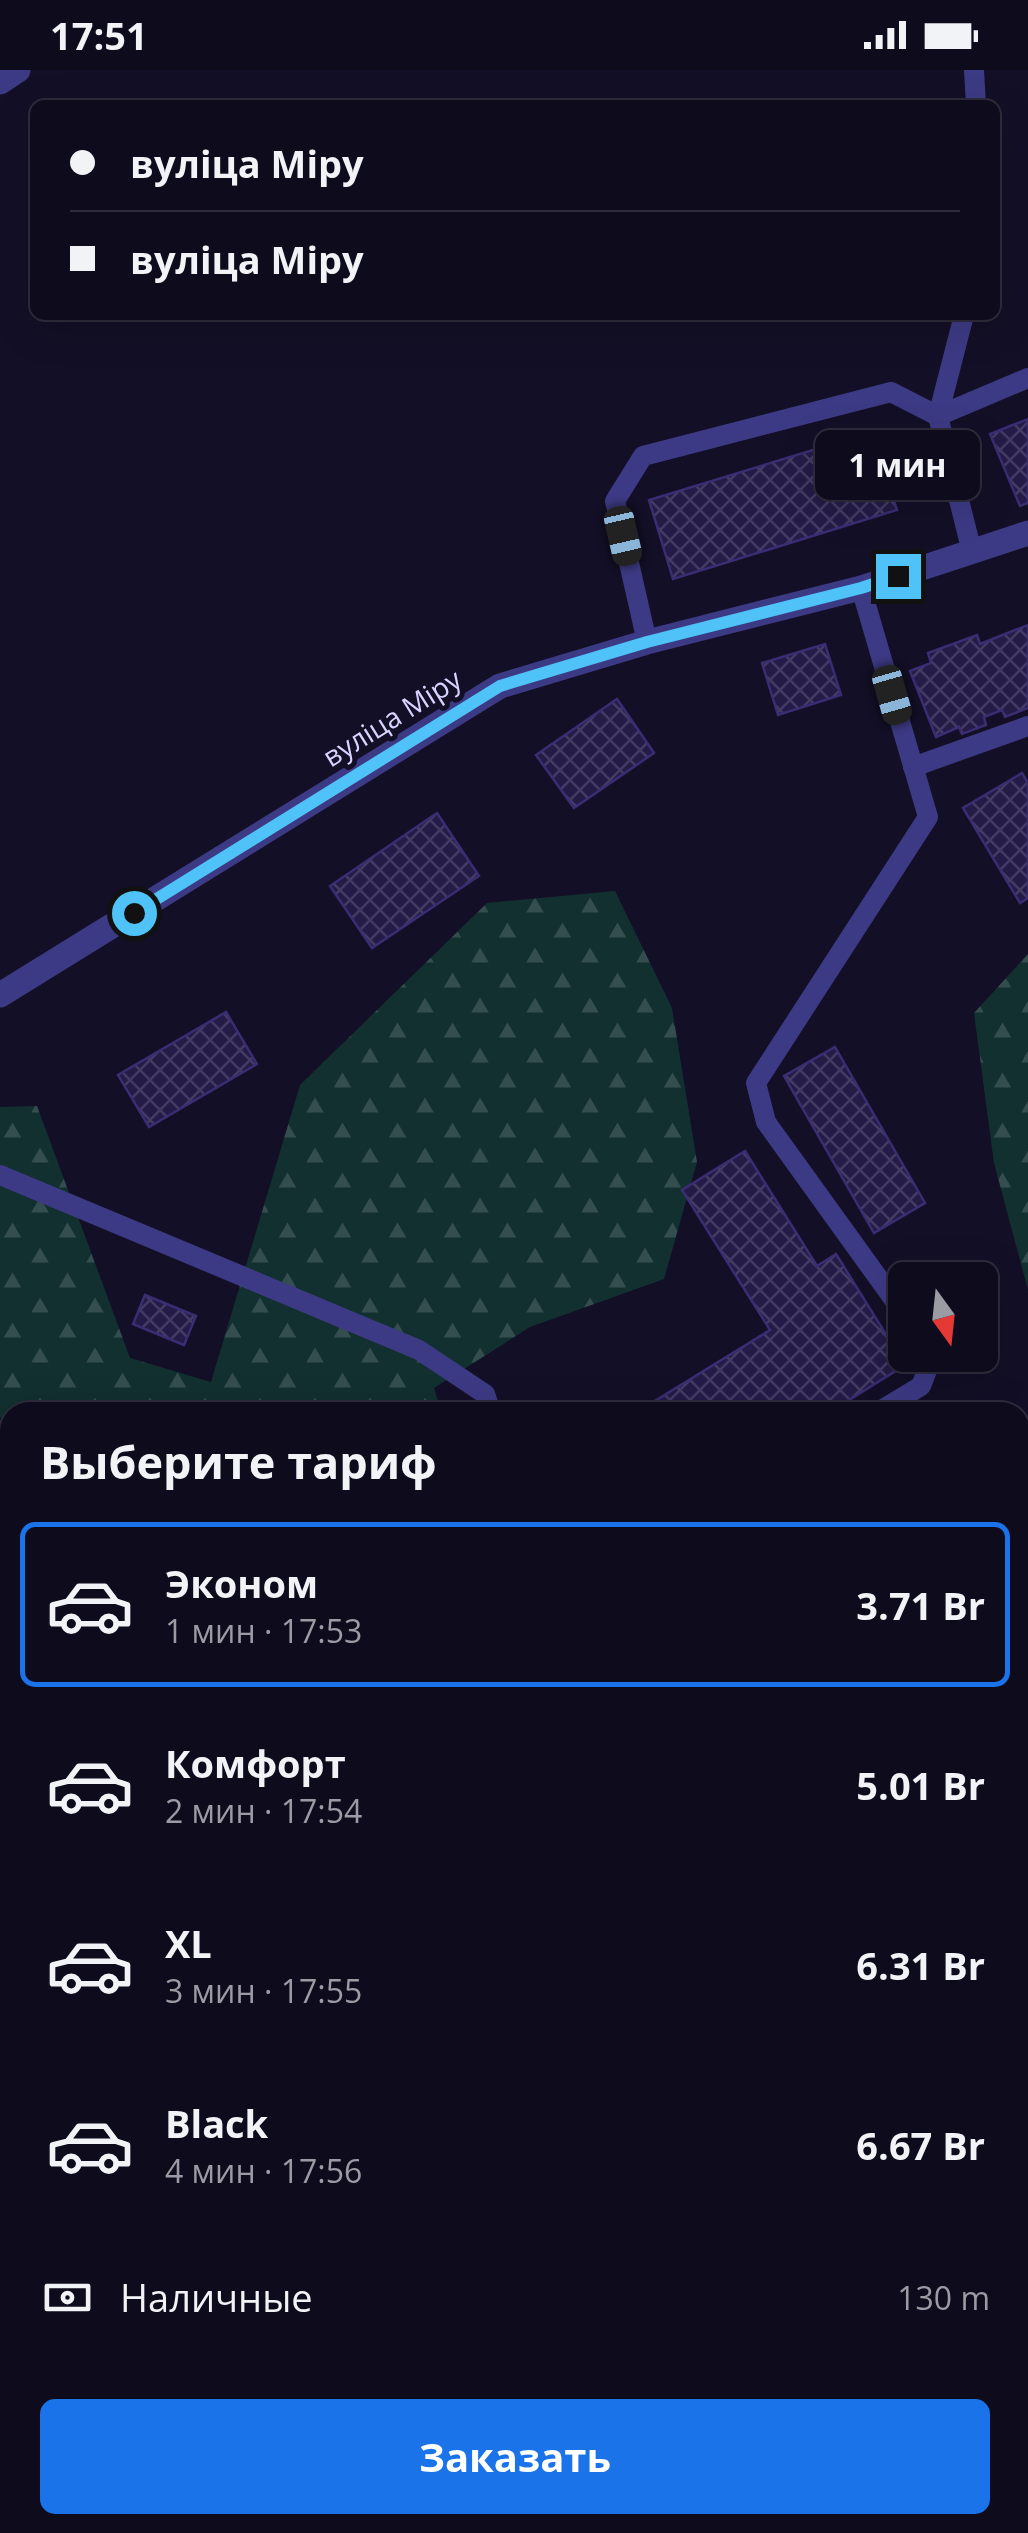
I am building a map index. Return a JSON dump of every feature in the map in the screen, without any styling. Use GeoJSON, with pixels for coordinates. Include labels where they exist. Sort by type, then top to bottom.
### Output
{"type":"FeatureCollection","features":[{"type":"Feature","properties":{"kind":"street"},"geometry":{"type":"LineString","coordinates":[[0,82],[18,70]]}},
{"type":"Feature","properties":{"kind":"street","name":"вуліца Міру"},"geometry":{"type":"LineString","coordinates":[[0,995],[500,686],[647,642],[861,588],[1028,532]]}},
{"type":"Feature","properties":{"kind":"lane"},"geometry":{"type":"LineString","coordinates":[[974,70],[976,100]]}},
{"type":"Feature","properties":{"kind":"lane"},"geometry":{"type":"LineString","coordinates":[[963,320],[938,416],[972,552]]}},
{"type":"Feature","properties":{"kind":"lane"},"geometry":{"type":"LineString","coordinates":[[647,642],[615,501],[643,456],[890,392],[938,416],[1028,378]]}},
{"type":"Feature","properties":{"kind":"lane"},"geometry":{"type":"LineString","coordinates":[[861,588],[928,817],[756,1083],[766,1122],[888,1292]]}},
{"type":"Feature","properties":{"kind":"lane"},"geometry":{"type":"LineString","coordinates":[[913,767],[1028,726]]}},
{"type":"Feature","properties":{"kind":"lane"},"geometry":{"type":"LineString","coordinates":[[0,1175],[419,1350],[484,1394],[488,1402]]}},
{"type":"Feature","properties":{"kind":"lane"},"geometry":{"type":"LineString","coordinates":[[894,1402],[920,1386],[926,1372]]}},
{"type":"Feature","properties":{"kind":"green space"},"geometry":{"type":"Polygon","coordinates":[[[615,891],[672,1008],[697,1162],[664,1279],[530,1327],[434,1388],[438,1402],[0,1402],[0,1107],[37,1106],[130,1358],[211,1382],[300,1085],[487,903],[615,891]]]}},
{"type":"Feature","properties":{"kind":"green space"},"geometry":{"type":"Polygon","coordinates":[[[1028,954],[1028,1290],[994,1163],[974,1013],[1028,954]]]}},
{"type":"Feature","properties":{"kind":"building"},"geometry":{"type":"Polygon","coordinates":[[[1028,419],[1028,503],[1020,506],[990,434],[1028,419]]]}},
{"type":"Feature","properties":{"kind":"building"},"geometry":{"type":"Polygon","coordinates":[[[872,432],[897,510],[673,579],[649,500],[872,432]]]}},
{"type":"Feature","properties":{"kind":"building"},"geometry":{"type":"Polygon","coordinates":[[[1028,625],[1028,708],[1005,717],[1002,710],[984,717],[986,725],[962,734],[959,727],[936,737],[910,671],[931,663],[928,653],[977,635],[980,644],[1028,625]]]}},
{"type":"Feature","properties":{"kind":"building"},"geometry":{"type":"Polygon","coordinates":[[[825,644],[841,695],[778,715],[762,663],[825,644]]]}},
{"type":"Feature","properties":{"kind":"building"},"geometry":{"type":"Polygon","coordinates":[[[617,699],[654,753],[574,808],[536,755],[617,699]]]}},
{"type":"Feature","properties":{"kind":"building"},"geometry":{"type":"Polygon","coordinates":[[[1022,773],[1028,783],[1028,898],[1020,903],[963,808],[1022,773]]]}},
{"type":"Feature","properties":{"kind":"building"},"geometry":{"type":"Polygon","coordinates":[[[437,813],[479,876],[372,948],[330,886],[437,813]]]}},
{"type":"Feature","properties":{"kind":"building"},"geometry":{"type":"Polygon","coordinates":[[[226,1012],[257,1064],[149,1127],[118,1075],[226,1012]]]}},
{"type":"Feature","properties":{"kind":"building"},"geometry":{"type":"Polygon","coordinates":[[[835,1047],[925,1203],[874,1233],[784,1076],[835,1047]]]}},
{"type":"Feature","properties":{"kind":"building"},"geometry":{"type":"Polygon","coordinates":[[[745,1151],[817,1266],[836,1254],[888,1338],[888,1372],[894,1372],[846,1402],[653,1402],[770,1330],[682,1190],[745,1151]]]}},
{"type":"Feature","properties":{"kind":"building"},"geometry":{"type":"Polygon","coordinates":[[[145,1295],[196,1316],[184,1345],[133,1324],[145,1295]]]}},
{"type":"Feature","properties":{"kind":"route"},"geometry":{"type":"LineString","coordinates":[[134,913],[500,686],[647,642],[898,576]]}}]}
